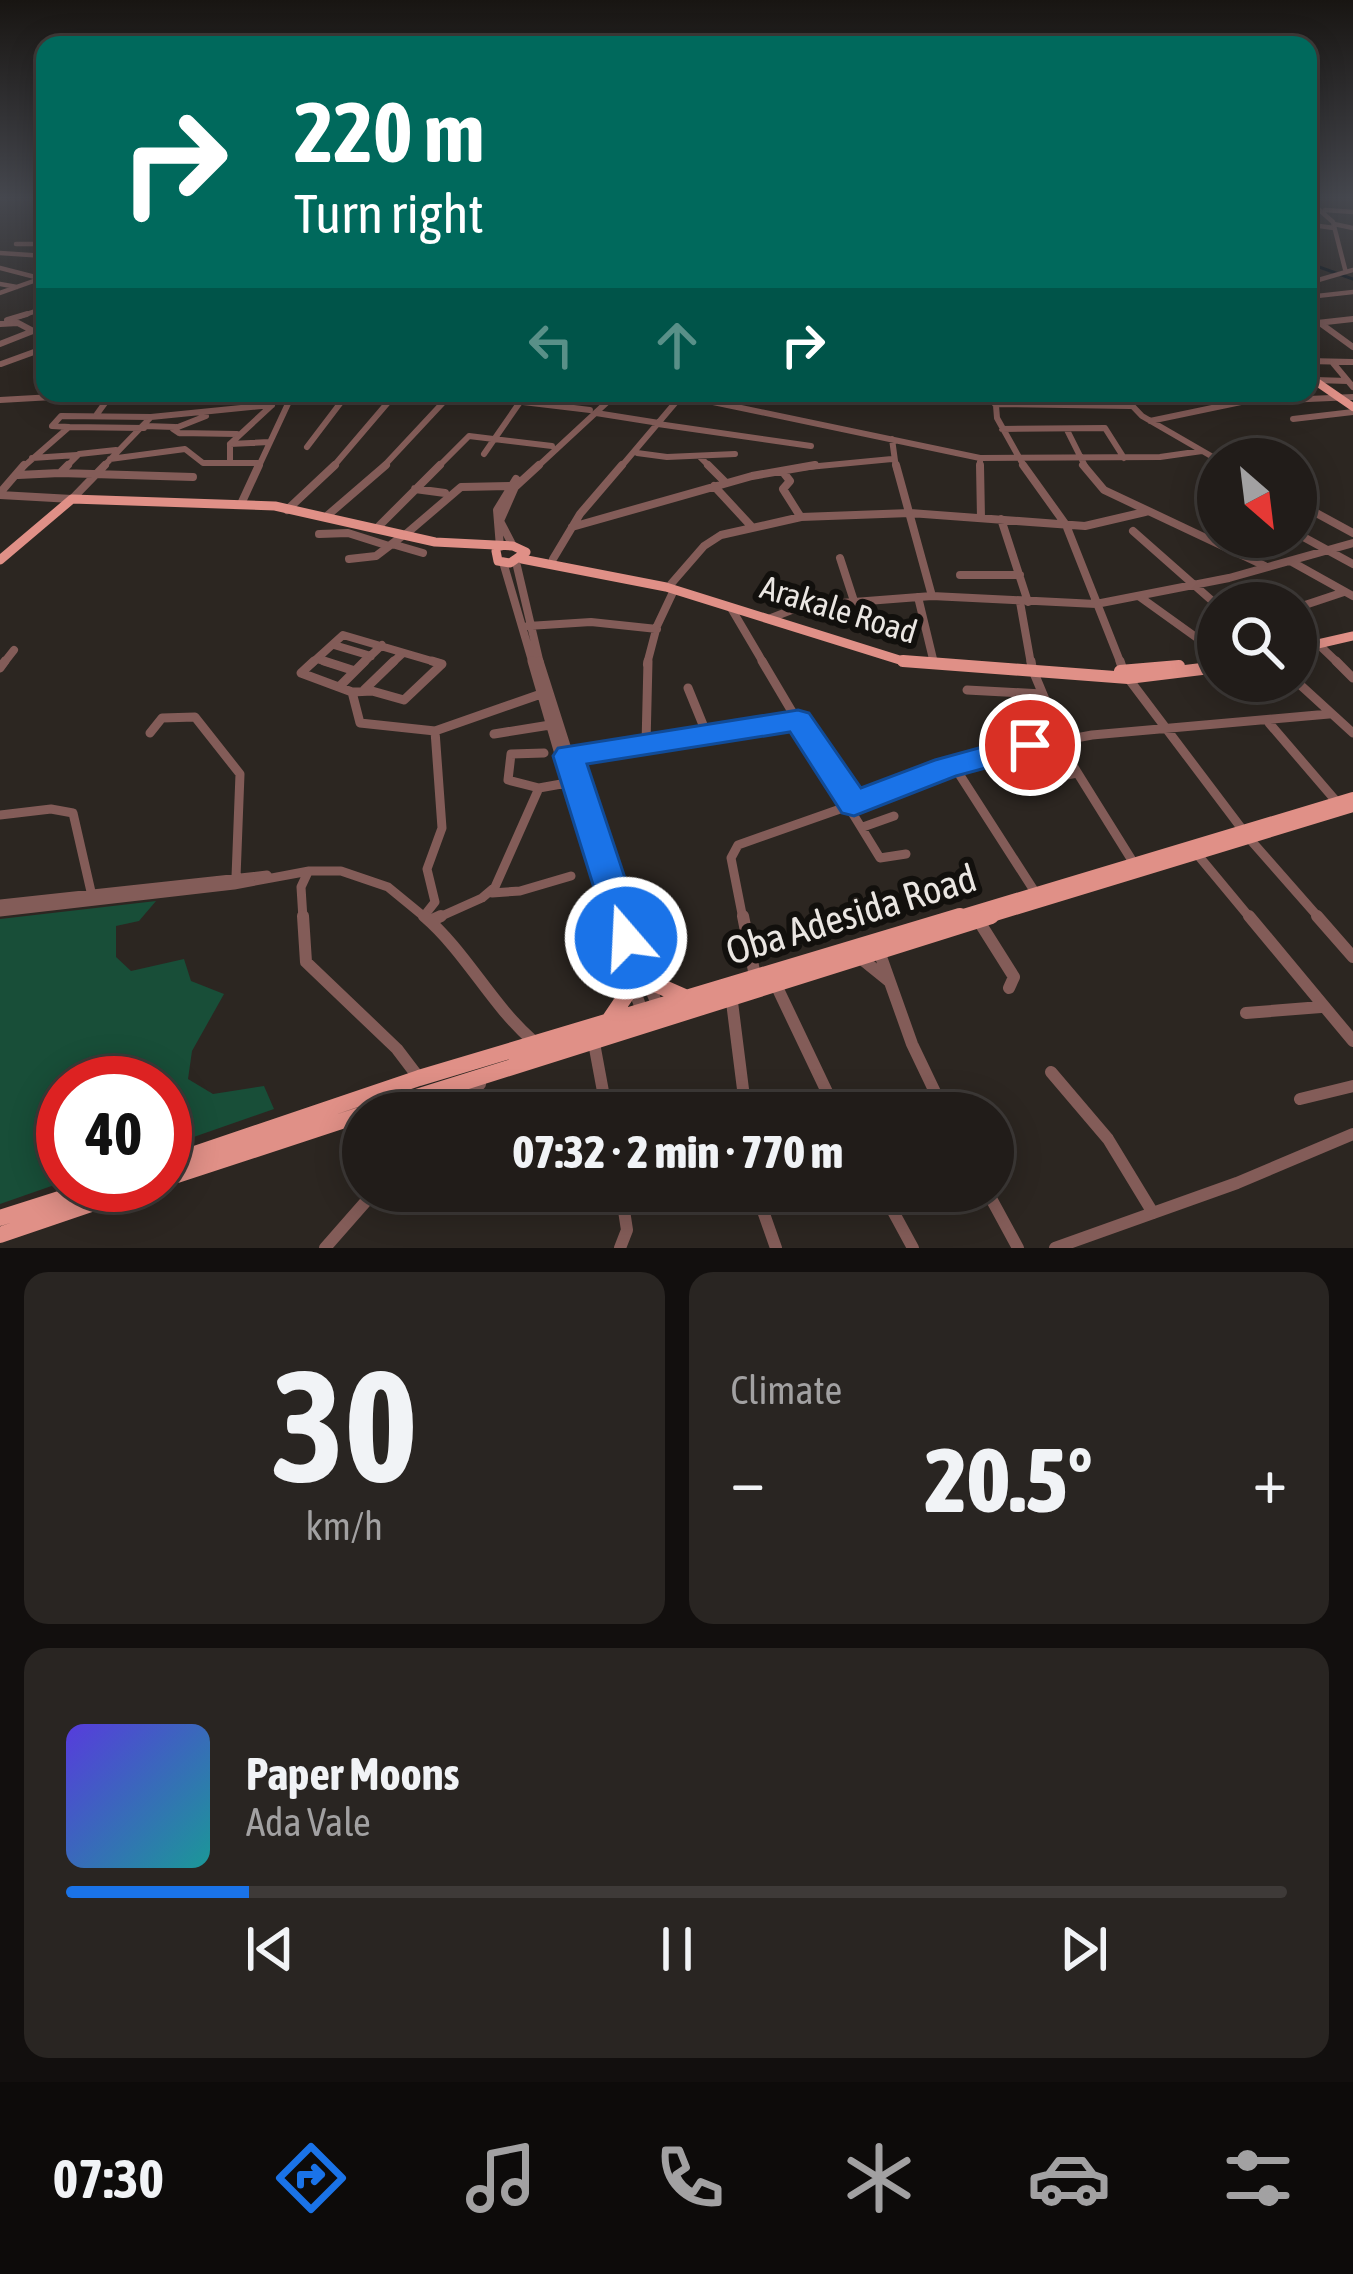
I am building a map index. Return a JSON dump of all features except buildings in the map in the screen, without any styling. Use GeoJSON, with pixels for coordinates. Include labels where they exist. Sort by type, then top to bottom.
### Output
{"type":"FeatureCollection","features":[{"type":"Feature","properties":{"kind":"main road"},"geometry":{"type":"LineString","coordinates":[[1317,383],[1353,409]]}},
{"type":"Feature","properties":{"kind":"main road"},"geometry":{"type":"LineString","coordinates":[[0,564],[74,501],[288,509],[378,526],[397,540],[519,555]]}},
{"type":"Feature","properties":{"kind":"main road"},"geometry":{"type":"LineString","coordinates":[[288,509],[397,540],[498,550]]}},
{"type":"Feature","properties":{"kind":"main road","name":"Arakale Road"},"geometry":{"type":"LineString","coordinates":[[519,555],[673,586],[893,653],[1033,670]]}},
{"type":"Feature","properties":{"kind":"main road","name":"Arakale Road"},"geometry":{"type":"LineString","coordinates":[[519,555],[673,586],[774,615],[906,662],[1125,674],[1197,663]]}},
{"type":"Feature","properties":{"kind":"main road"},"geometry":{"type":"LineString","coordinates":[[1318,644],[1353,634]]}},
{"type":"Feature","properties":{"kind":"main road"},"geometry":{"type":"LineString","coordinates":[[1317,642],[1353,634]]}},
{"type":"Feature","properties":{"kind":"main road","name":"Oba Adesida Road"},"geometry":{"type":"LineString","coordinates":[[415,1092],[538,1045],[730,997],[879,951],[1034,892],[1344,807]]}},
{"type":"Feature","properties":{"kind":"main road","name":"Oba Adesida Road"},"geometry":{"type":"LineString","coordinates":[[192,1156],[494,1072],[594,1041],[755,977],[1196,852],[1245,833]]}},
{"type":"Feature","properties":{"kind":"main road"},"geometry":{"type":"LineString","coordinates":[[604,1026],[639,983],[690,999]]}},
{"type":"Feature","properties":{"kind":"main road","name":"Oba Adesida Road"},"geometry":{"type":"LineString","coordinates":[[192,1170],[342,1120]]}},
{"type":"Feature","properties":{"kind":"main road"},"geometry":{"type":"LineString","coordinates":[[0,1218],[36,1206]]}},
{"type":"Feature","properties":{"kind":"main road"},"geometry":{"type":"LineString","coordinates":[[0,1235],[68,1212]]}},
{"type":"Feature","properties":{"kind":"street"},"geometry":{"type":"LineString","coordinates":[[0,268],[36,279]]}},
{"type":"Feature","properties":{"kind":"street"},"geometry":{"type":"LineString","coordinates":[[1317,281],[1349,270]]}},
{"type":"Feature","properties":{"kind":"street"},"geometry":{"type":"LineString","coordinates":[[5,287],[13,272]]}},
{"type":"Feature","properties":{"kind":"street"},"geometry":{"type":"LineString","coordinates":[[5,287],[36,281]]}},
{"type":"Feature","properties":{"kind":"street"},"geometry":{"type":"LineString","coordinates":[[1317,296],[1353,292]]}},
{"type":"Feature","properties":{"kind":"street"},"geometry":{"type":"LineString","coordinates":[[0,323],[36,312]]}},
{"type":"Feature","properties":{"kind":"street"},"geometry":{"type":"LineString","coordinates":[[1317,319],[1353,342]]}},
{"type":"Feature","properties":{"kind":"street"},"geometry":{"type":"LineString","coordinates":[[1317,322],[1353,319]]}},
{"type":"Feature","properties":{"kind":"street"},"geometry":{"type":"LineString","coordinates":[[0,344],[33,332],[18,320]]}},
{"type":"Feature","properties":{"kind":"street"},"geometry":{"type":"LineString","coordinates":[[11,340],[36,351]]}},
{"type":"Feature","properties":{"kind":"street"},"geometry":{"type":"LineString","coordinates":[[0,374],[7,369],[1,364],[36,351]]}},
{"type":"Feature","properties":{"kind":"street"},"geometry":{"type":"LineString","coordinates":[[1317,361],[1353,362]]}},
{"type":"Feature","properties":{"kind":"street"},"geometry":{"type":"LineString","coordinates":[[1332,362],[1351,384]]}},
{"type":"Feature","properties":{"kind":"street"},"geometry":{"type":"LineString","coordinates":[[1317,380],[1351,384]]}},
{"type":"Feature","properties":{"kind":"street"},"geometry":{"type":"LineString","coordinates":[[0,400],[36,398]]}},
{"type":"Feature","properties":{"kind":"street"},"geometry":{"type":"LineString","coordinates":[[1317,399],[1353,398]]}},
{"type":"Feature","properties":{"kind":"street"},"geometry":{"type":"LineString","coordinates":[[96,416],[106,402]]}},
{"type":"Feature","properties":{"kind":"street"},"geometry":{"type":"LineString","coordinates":[[241,504],[288,402]]}},
{"type":"Feature","properties":{"kind":"street"},"geometry":{"type":"LineString","coordinates":[[307,447],[341,402]]}},
{"type":"Feature","properties":{"kind":"street"},"geometry":{"type":"LineString","coordinates":[[288,509],[350,450],[389,402]]}},
{"type":"Feature","properties":{"kind":"street"},"geometry":{"type":"LineString","coordinates":[[328,515],[400,453],[446,402]]}},
{"type":"Feature","properties":{"kind":"street"},"geometry":{"type":"LineString","coordinates":[[484,454],[520,402],[811,446]]}},
{"type":"Feature","properties":{"kind":"street"},"geometry":{"type":"LineString","coordinates":[[555,406],[558,402]]}},
{"type":"Feature","properties":{"kind":"street"},"geometry":{"type":"LineString","coordinates":[[604,402],[508,486],[498,505],[498,550],[608,924],[654,1017]]}},
{"type":"Feature","properties":{"kind":"street"},"geometry":{"type":"LineString","coordinates":[[553,560],[572,527],[676,402]]}},
{"type":"Feature","properties":{"kind":"street"},"geometry":{"type":"LineString","coordinates":[[715,402],[980,458],[1124,458],[1197,451]]}},
{"type":"Feature","properties":{"kind":"street"},"geometry":{"type":"LineString","coordinates":[[1127,402],[1197,448]]}},
{"type":"Feature","properties":{"kind":"street"},"geometry":{"type":"LineString","coordinates":[[1150,421],[1241,402]]}},
{"type":"Feature","properties":{"kind":"street"},"geometry":{"type":"LineString","coordinates":[[1130,406],[995,404],[1019,461],[1066,526],[1125,674],[1245,833],[1353,957]]}},
{"type":"Feature","properties":{"kind":"street"},"geometry":{"type":"LineString","coordinates":[[231,462],[230,444],[237,434],[261,422],[272,405],[152,417],[62,415],[51,425],[237,434]]}},
{"type":"Feature","properties":{"kind":"street"},"geometry":{"type":"LineString","coordinates":[[1293,419],[1353,409]]}},
{"type":"Feature","properties":{"kind":"street"},"geometry":{"type":"LineString","coordinates":[[593,412],[507,500],[500,521],[519,555],[515,577],[639,983]]}},
{"type":"Feature","properties":{"kind":"street"},"geometry":{"type":"LineString","coordinates":[[178,430],[212,413]]}},
{"type":"Feature","properties":{"kind":"street"},"geometry":{"type":"LineString","coordinates":[[130,417],[141,427]]}},
{"type":"Feature","properties":{"kind":"street"},"geometry":{"type":"LineString","coordinates":[[0,496],[74,501],[91,474],[152,417]]}},
{"type":"Feature","properties":{"kind":"street"},"geometry":{"type":"LineString","coordinates":[[0,496],[32,458],[69,427]]}},
{"type":"Feature","properties":{"kind":"street"},"geometry":{"type":"LineString","coordinates":[[1002,429],[1108,429],[1124,458]]}},
{"type":"Feature","properties":{"kind":"street"},"geometry":{"type":"LineString","coordinates":[[178,430],[185,449],[203,463],[259,463]]}},
{"type":"Feature","properties":{"kind":"street"},"geometry":{"type":"LineString","coordinates":[[1067,430],[1097,485],[1197,534]]}},
{"type":"Feature","properties":{"kind":"street"},"geometry":{"type":"LineString","coordinates":[[378,526],[469,436],[552,446]]}},
{"type":"Feature","properties":{"kind":"street"},"geometry":{"type":"LineString","coordinates":[[892,440],[892,459],[932,596]]}},
{"type":"Feature","properties":{"kind":"street"},"geometry":{"type":"LineString","coordinates":[[230,444],[268,442]]}},
{"type":"Feature","properties":{"kind":"street"},"geometry":{"type":"LineString","coordinates":[[108,459],[185,449]]}},
{"type":"Feature","properties":{"kind":"street"},"geometry":{"type":"LineString","coordinates":[[32,458],[120,450]]}},
{"type":"Feature","properties":{"kind":"street"},"geometry":{"type":"LineString","coordinates":[[637,453],[735,454]]}},
{"type":"Feature","properties":{"kind":"street"},"geometry":{"type":"LineString","coordinates":[[60,473],[79,454]]}},
{"type":"Feature","properties":{"kind":"street"},"geometry":{"type":"LineString","coordinates":[[698,455],[725,482]]}},
{"type":"Feature","properties":{"kind":"street"},"geometry":{"type":"LineString","coordinates":[[980,458],[981,518]]}},
{"type":"Feature","properties":{"kind":"street"},"geometry":{"type":"LineString","coordinates":[[572,527],[725,482],[837,461],[892,459]]}},
{"type":"Feature","properties":{"kind":"street"},"geometry":{"type":"LineString","coordinates":[[782,471],[790,481],[783,489],[801,517]]}},
{"type":"Feature","properties":{"kind":"street"},"geometry":{"type":"LineString","coordinates":[[18,475],[193,477]]}},
{"type":"Feature","properties":{"kind":"street"},"geometry":{"type":"LineString","coordinates":[[349,559],[371,558],[397,540],[445,493],[468,482],[508,486]]}},
{"type":"Feature","properties":{"kind":"street"},"geometry":{"type":"LineString","coordinates":[[713,485],[751,526]]}},
{"type":"Feature","properties":{"kind":"street"},"geometry":{"type":"LineString","coordinates":[[414,489],[445,493]]}},
{"type":"Feature","properties":{"kind":"street"},"geometry":{"type":"LineString","coordinates":[[646,744],[641,690],[657,629],[673,586],[710,542],[751,526],[801,517],[910,513],[1066,526],[1113,523],[1144,512]]}},
{"type":"Feature","properties":{"kind":"street"},"geometry":{"type":"LineString","coordinates":[[1317,513],[1353,533]]}},
{"type":"Feature","properties":{"kind":"street"},"geometry":{"type":"LineString","coordinates":[[1001,519],[1020,575],[1033,670],[1042,694],[1077,773],[1133,862]]}},
{"type":"Feature","properties":{"kind":"street"},"geometry":{"type":"LineString","coordinates":[[1133,531],[1197,589]]}},
{"type":"Feature","properties":{"kind":"street"},"geometry":{"type":"LineString","coordinates":[[320,534],[397,540],[423,553]]}},
{"type":"Feature","properties":{"kind":"street"},"geometry":{"type":"LineString","coordinates":[[1302,562],[1326,549],[1353,543]]}},
{"type":"Feature","properties":{"kind":"street"},"geometry":{"type":"LineString","coordinates":[[1317,544],[1353,564]]}},
{"type":"Feature","properties":{"kind":"street"},"geometry":{"type":"LineString","coordinates":[[841,558],[854,601]]}},
{"type":"Feature","properties":{"kind":"street"},"geometry":{"type":"LineString","coordinates":[[1250,558],[1268,567]]}},
{"type":"Feature","properties":{"kind":"street"},"geometry":{"type":"LineString","coordinates":[[774,615],[854,601],[932,596],[1096,604],[1193,586],[1288,561],[1302,562],[1349,594]]}},
{"type":"Feature","properties":{"kind":"street"},"geometry":{"type":"LineString","coordinates":[[960,575],[1020,575]]}},
{"type":"Feature","properties":{"kind":"street"},"geometry":{"type":"LineString","coordinates":[[1317,602],[1349,594]]}},
{"type":"Feature","properties":{"kind":"street"},"geometry":{"type":"LineString","coordinates":[[1139,596],[1197,635]]}},
{"type":"Feature","properties":{"kind":"street"},"geometry":{"type":"LineString","coordinates":[[918,597],[933,658]]}},
{"type":"Feature","properties":{"kind":"street"},"geometry":{"type":"LineString","coordinates":[[730,604],[881,859],[906,854]]}},
{"type":"Feature","properties":{"kind":"street"},"geometry":{"type":"LineString","coordinates":[[529,626],[591,622],[657,629]]}},
{"type":"Feature","properties":{"kind":"street"},"geometry":{"type":"LineString","coordinates":[[343,635],[382,645],[442,664],[404,700],[301,673],[343,635]]}},
{"type":"Feature","properties":{"kind":"street"},"geometry":{"type":"LineString","coordinates":[[333,644],[371,656]]}},
{"type":"Feature","properties":{"kind":"street"},"geometry":{"type":"LineString","coordinates":[[1318,644],[1353,678]]}},
{"type":"Feature","properties":{"kind":"street"},"geometry":{"type":"LineString","coordinates":[[341,686],[382,645]]}},
{"type":"Feature","properties":{"kind":"street"},"geometry":{"type":"LineString","coordinates":[[0,668],[14,650]]}},
{"type":"Feature","properties":{"kind":"street"},"geometry":{"type":"LineString","coordinates":[[404,652],[358,691],[355,718],[360,723],[436,731],[542,694]]}},
{"type":"Feature","properties":{"kind":"street"},"geometry":{"type":"LineString","coordinates":[[317,659],[355,671]]}},
{"type":"Feature","properties":{"kind":"street"},"geometry":{"type":"LineString","coordinates":[[688,688],[708,737]]}},
{"type":"Feature","properties":{"kind":"street"},"geometry":{"type":"LineString","coordinates":[[967,690],[1042,694]]}},
{"type":"Feature","properties":{"kind":"street"},"geometry":{"type":"LineString","coordinates":[[1317,701],[1353,733]]}},
{"type":"Feature","properties":{"kind":"street"},"geometry":{"type":"LineString","coordinates":[[755,977],[732,851],[954,766],[1060,739],[1330,714]]}},
{"type":"Feature","properties":{"kind":"street"},"geometry":{"type":"LineString","coordinates":[[150,733],[152,724],[164,716],[195,717],[240,775],[236,877]]}},
{"type":"Feature","properties":{"kind":"street"},"geometry":{"type":"LineString","coordinates":[[569,756],[798,721]]}},
{"type":"Feature","properties":{"kind":"street"},"geometry":{"type":"LineString","coordinates":[[1268,722],[1344,807]]}},
{"type":"Feature","properties":{"kind":"street"},"geometry":{"type":"LineString","coordinates":[[494,734],[550,725]]}},
{"type":"Feature","properties":{"kind":"street"},"geometry":{"type":"LineString","coordinates":[[427,918],[436,895],[428,864],[441,840],[443,790],[437,766],[441,743],[436,731]]}},
{"type":"Feature","properties":{"kind":"street"},"geometry":{"type":"LineString","coordinates":[[544,753],[518,751],[508,760],[508,780],[539,788],[567,783]]}},
{"type":"Feature","properties":{"kind":"street"},"geometry":{"type":"LineString","coordinates":[[954,766],[1034,892]]}},
{"type":"Feature","properties":{"kind":"street"},"geometry":{"type":"LineString","coordinates":[[1031,782],[1077,773]]}},
{"type":"Feature","properties":{"kind":"street"},"geometry":{"type":"LineString","coordinates":[[490,893],[539,788]]}},
{"type":"Feature","properties":{"kind":"street"},"geometry":{"type":"LineString","coordinates":[[0,815],[61,809],[73,813],[92,896]]}},
{"type":"Feature","properties":{"kind":"street"},"geometry":{"type":"LineString","coordinates":[[863,827],[894,816]]}},
{"type":"Feature","properties":{"kind":"street"},"geometry":{"type":"LineString","coordinates":[[1196,852],[1351,1036]]}},
{"type":"Feature","properties":{"kind":"street"},"geometry":{"type":"LineString","coordinates":[[309,871],[301,886],[306,962],[397,1049],[428,1092]]}},
{"type":"Feature","properties":{"kind":"street"},"geometry":{"type":"LineString","coordinates":[[0,908],[341,871],[368,878],[427,918],[482,977],[508,1019],[538,1045]]}},
{"type":"Feature","properties":{"kind":"street"},"geometry":{"type":"LineString","coordinates":[[0,908],[236,877],[285,874],[301,886]]}},
{"type":"Feature","properties":{"kind":"street"},"geometry":{"type":"LineString","coordinates":[[427,918],[490,893],[520,891],[571,877]]}},
{"type":"Feature","properties":{"kind":"street"},"geometry":{"type":"LineString","coordinates":[[976,916],[1014,977],[1009,988]]}},
{"type":"Feature","properties":{"kind":"street"},"geometry":{"type":"LineString","coordinates":[[879,951],[936,1092]]}},
{"type":"Feature","properties":{"kind":"street"},"geometry":{"type":"LineString","coordinates":[[859,957],[890,982]]}},
{"type":"Feature","properties":{"kind":"street"},"geometry":{"type":"LineString","coordinates":[[775,982],[827,1092]]}},
{"type":"Feature","properties":{"kind":"street"},"geometry":{"type":"LineString","coordinates":[[730,997],[743,1092]]}},
{"type":"Feature","properties":{"kind":"street"},"geometry":{"type":"LineString","coordinates":[[1246,1013],[1323,1007]]}},
{"type":"Feature","properties":{"kind":"street"},"geometry":{"type":"LineString","coordinates":[[594,1041],[603,1092]]}},
{"type":"Feature","properties":{"kind":"street"},"geometry":{"type":"LineString","coordinates":[[470,1092],[494,1072]]}},
{"type":"Feature","properties":{"kind":"street"},"geometry":{"type":"LineString","coordinates":[[1051,1072],[1108,1139],[1153,1213]]}},
{"type":"Feature","properties":{"kind":"street"},"geometry":{"type":"LineString","coordinates":[[1300,1099],[1353,1085]]}},
{"type":"Feature","properties":{"kind":"street"},"geometry":{"type":"LineString","coordinates":[[1054,1248],[1353,1134]]}},
{"type":"Feature","properties":{"kind":"street"},"geometry":{"type":"LineString","coordinates":[[326,1248],[356,1212]]}},
{"type":"Feature","properties":{"kind":"street"},"geometry":{"type":"LineString","coordinates":[[620,1248],[627,1231],[624,1212]]}},
{"type":"Feature","properties":{"kind":"street"},"geometry":{"type":"LineString","coordinates":[[763,1212],[776,1248]]}},
{"type":"Feature","properties":{"kind":"street"},"geometry":{"type":"LineString","coordinates":[[893,1212],[911,1248]]}},
{"type":"Feature","properties":{"kind":"street"},"geometry":{"type":"LineString","coordinates":[[998,1212],[1018,1248]]}},
{"type":"Feature","properties":{"kind":"green space"},"geometry":{"type":"Polygon","coordinates":[[[156,901],[139,921],[116,926],[116,957],[131,971],[184,959],[191,981],[224,994],[191,1056],[36,1056],[36,1191],[0,1204],[0,919],[156,901]]]}},
{"type":"Feature","properties":{"kind":"green space"},"geometry":{"type":"Polygon","coordinates":[[[192,1081],[213,1094],[264,1086],[274,1109],[192,1138],[192,1081]]]}},
{"type":"Feature","properties":{"kind":"waterway"},"geometry":{"type":"LineString","coordinates":[[1317,266],[1353,279]]}},
{"type":"Feature","properties":{"kind":"route"},"geometry":{"type":"LineString","coordinates":[[626,938],[569,756],[798,721],[854,804],[946,768],[1030,745]]}}]}
